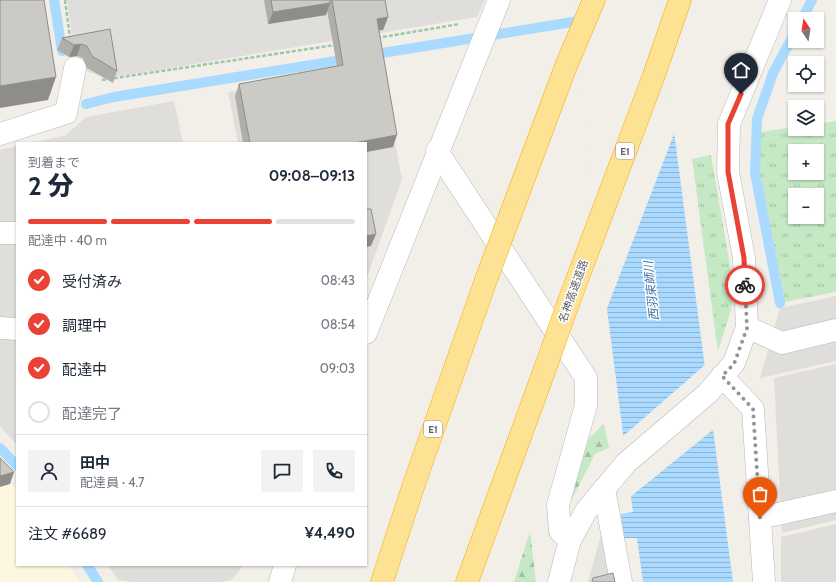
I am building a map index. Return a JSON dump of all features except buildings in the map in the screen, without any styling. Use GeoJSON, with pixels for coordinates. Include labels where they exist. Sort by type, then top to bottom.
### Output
{"type":"FeatureCollection","features":[{"type":"Feature","properties":{"kind":"highway","name":"E1"},"geometry":{"type":"LineString","coordinates":[[382,582],[414,484],[487,277],[566,66],[594,0]]}},
{"type":"Feature","properties":{"kind":"highway","name":"名神高速道路"},"geometry":{"type":"LineString","coordinates":[[467,582],[680,0]]}},
{"type":"Feature","properties":{"kind":"street"},"geometry":{"type":"LineString","coordinates":[[559,582],[570,540],[586,511],[626,463],[708,393],[734,364],[747,328],[744,258],[728,172],[728,124],[780,0]]}},
{"type":"Feature","properties":{"kind":"street"},"geometry":{"type":"LineString","coordinates":[[367,330],[437,151],[495,9]]}},
{"type":"Feature","properties":{"kind":"street"},"geometry":{"type":"LineString","coordinates":[[0,134],[66,113],[75,68]]}},
{"type":"Feature","properties":{"kind":"street"},"geometry":{"type":"LineString","coordinates":[[437,151],[586,378],[586,405],[558,505],[560,532],[570,540]]}},
{"type":"Feature","properties":{"kind":"street"},"geometry":{"type":"LineString","coordinates":[[0,233],[16,233]]}},
{"type":"Feature","properties":{"kind":"street"},"geometry":{"type":"LineString","coordinates":[[0,328],[16,329]]}},
{"type":"Feature","properties":{"kind":"street"},"geometry":{"type":"LineString","coordinates":[[747,328],[782,343],[836,330]]}},
{"type":"Feature","properties":{"kind":"street"},"geometry":{"type":"LineString","coordinates":[[722,376],[753,409],[764,582]]}},
{"type":"Feature","properties":{"kind":"street"},"geometry":{"type":"LineString","coordinates":[[604,489],[621,582]]}},
{"type":"Feature","properties":{"kind":"street"},"geometry":{"type":"LineString","coordinates":[[760,518],[836,501]]}},
{"type":"Feature","properties":{"kind":"street"},"geometry":{"type":"LineString","coordinates":[[280,582],[285,566]]}},
{"type":"Feature","properties":{"kind":"path"},"geometry":{"type":"LineString","coordinates":[[65,0],[75,68],[97,80],[338,45]]}},
{"type":"Feature","properties":{"kind":"path"},"geometry":{"type":"LineString","coordinates":[[374,39],[495,9]]}},
{"type":"Feature","properties":{"kind":"shaded area"},"geometry":{"type":"Polygon","coordinates":[[[67,0],[485,0],[477,17],[134,74],[104,77],[88,72],[75,58],[67,0]]]}},
{"type":"Feature","properties":{"kind":"shaded area"},"geometry":{"type":"Polygon","coordinates":[[[381,69],[402,179],[367,277],[367,142],[238,142],[228,92],[381,69]]]}},
{"type":"Feature","properties":{"kind":"shaded area"},"geometry":{"type":"Polygon","coordinates":[[[174,101],[183,142],[35,142],[66,135],[86,117],[174,101]]]}},
{"type":"Feature","properties":{"kind":"shaded area"},"geometry":{"type":"Polygon","coordinates":[[[16,146],[16,444],[0,426],[0,150],[16,146]]]}},
{"type":"Feature","properties":{"kind":"shaded area"},"geometry":{"type":"Polygon","coordinates":[[[836,296],[836,361],[760,378],[780,308],[836,296]]]}},
{"type":"Feature","properties":{"kind":"shaded area"},"geometry":{"type":"Polygon","coordinates":[[[836,364],[836,520],[782,533],[774,378],[836,364]]]}},
{"type":"Feature","properties":{"kind":"shaded area"},"geometry":{"type":"Polygon","coordinates":[[[0,471],[16,489],[16,566],[69,566],[80,582],[0,582],[0,471]]]}},
{"type":"Feature","properties":{"kind":"shaded area"},"geometry":{"type":"Polygon","coordinates":[[[604,524],[628,582],[588,582],[604,524]]]}},
{"type":"Feature","properties":{"kind":"shaded area"},"geometry":{"type":"Polygon","coordinates":[[[836,524],[836,582],[781,582],[781,537],[836,524]]]}},
{"type":"Feature","properties":{"kind":"shaded area"},"geometry":{"type":"Polygon","coordinates":[[[109,566],[242,566],[232,580],[218,582],[132,582],[118,580],[109,566]]]}},
{"type":"Feature","properties":{"kind":"green space"},"geometry":{"type":"Polygon","coordinates":[[[836,121],[836,292],[784,302],[757,175],[761,132],[788,128],[788,136],[824,136],[824,123],[836,121]]]}},
{"type":"Feature","properties":{"kind":"green space"},"geometry":{"type":"Polygon","coordinates":[[[711,155],[734,289],[731,310],[718,351],[692,159],[711,155]]]}},
{"type":"Feature","properties":{"kind":"green space"},"geometry":{"type":"Polygon","coordinates":[[[604,424],[609,448],[595,454],[571,501],[568,490],[585,442],[604,424]]]}},
{"type":"Feature","properties":{"kind":"green space"},"geometry":{"type":"Polygon","coordinates":[[[530,531],[536,582],[514,582],[530,531]]]}},
{"type":"Feature","properties":{"kind":"water","name":"西羽束師川"},"geometry":{"type":"Polygon","coordinates":[[[673,124],[733,582],[643,582],[637,538],[624,538],[621,514],[633,512],[606,301],[673,124]]]}},
{"type":"Feature","properties":{"kind":"pier"},"geometry":{"type":"Polygon","coordinates":[[[570,0],[657,0],[676,129],[606,311],[570,0]]]}},
{"type":"Feature","properties":{"kind":"pier"},"geometry":{"type":"Polygon","coordinates":[[[706,364],[714,429],[629,498],[621,438],[706,364]]]}},
{"type":"Feature","properties":{"kind":"waterway"},"geometry":{"type":"LineString","coordinates":[[54,0],[62,51]]}},
{"type":"Feature","properties":{"kind":"waterway"},"geometry":{"type":"LineString","coordinates":[[806,12],[812,0]]}},
{"type":"Feature","properties":{"kind":"waterway"},"geometry":{"type":"LineString","coordinates":[[370,55],[585,20]]}},
{"type":"Feature","properties":{"kind":"waterway"},"geometry":{"type":"LineString","coordinates":[[780,303],[755,173],[757,119],[773,73],[788,45]]}},
{"type":"Feature","properties":{"kind":"waterway"},"geometry":{"type":"LineString","coordinates":[[86,104],[114,97],[348,59]]}},
{"type":"Feature","properties":{"kind":"waterway"},"geometry":{"type":"LineString","coordinates":[[0,448],[16,465]]}},
{"type":"Feature","properties":{"kind":"waterway"},"geometry":{"type":"LineString","coordinates":[[88,566],[98,582]]}},
{"type":"Feature","properties":{"kind":"way so far"},"geometry":{"type":"LineString","coordinates":[[745,285],[747,328],[734,364],[722,376],[753,409],[760,518]]}},
{"type":"Feature","properties":{"kind":"route"},"geometry":{"type":"LineString","coordinates":[[741,94],[728,124],[728,172],[744,258],[745,285]]}}]}
